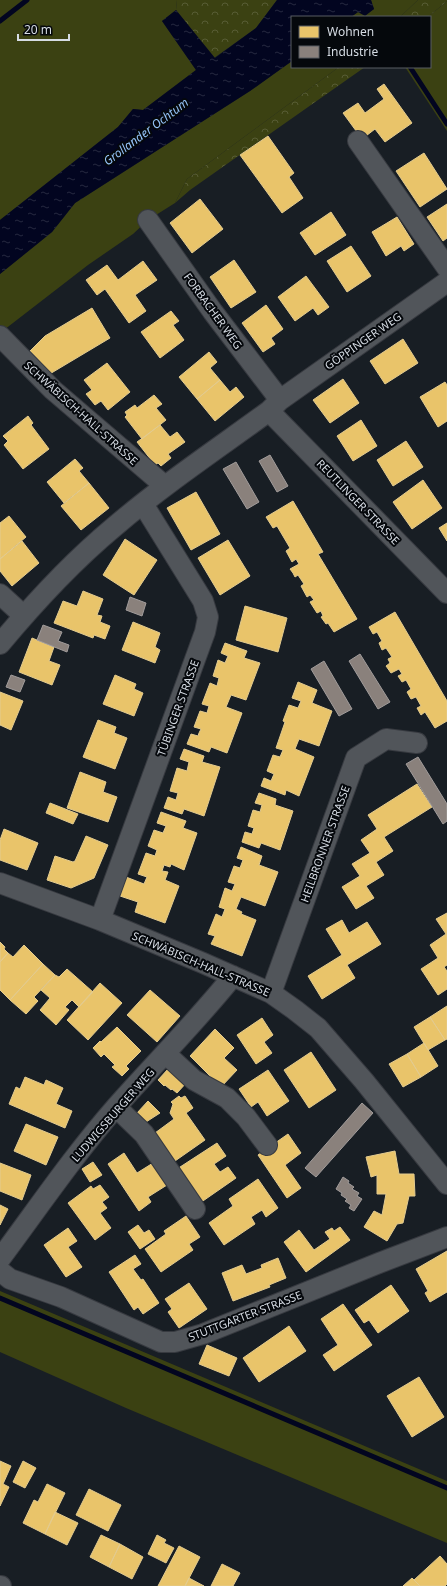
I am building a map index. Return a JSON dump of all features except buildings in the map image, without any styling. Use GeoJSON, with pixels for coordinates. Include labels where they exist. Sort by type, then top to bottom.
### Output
{"type":"FeatureCollection","features":[{"type":"Feature","properties":{"kind":"street"},"geometry":{"type":"LineString","coordinates":[[358,141],[447,268]]}},
{"type":"Feature","properties":{"kind":"street","name":"FORBACHER WEG"},"geometry":{"type":"LineString","coordinates":[[148,220],[213,312],[274,406]]}},
{"type":"Feature","properties":{"kind":"street","name":"GÖPPINGER WEG"},"geometry":{"type":"LineString","coordinates":[[274,406],[447,282]]}},
{"type":"Feature","properties":{"kind":"street","name":"SCHWÄBISCH-HALL-STRASSE"},"geometry":{"type":"LineString","coordinates":[[0,336],[53,390],[165,486]]}},
{"type":"Feature","properties":{"kind":"street"},"geometry":{"type":"LineString","coordinates":[[0,644],[67,570],[114,527],[165,486],[274,406]]}},
{"type":"Feature","properties":{"kind":"street","name":"REUTLINGER STRASSE"},"geometry":{"type":"LineString","coordinates":[[274,406],[445,587]]}},
{"type":"Feature","properties":{"kind":"street","name":"TÜBINGER STRASSE"},"geometry":{"type":"LineString","coordinates":[[100,920],[205,632],[208,616],[203,601],[143,504]]}},
{"type":"Feature","properties":{"kind":"street"},"geometry":{"type":"LineString","coordinates":[[0,594],[24,616]]}},
{"type":"Feature","properties":{"kind":"street","name":"HEILBRONNER STRASSE"},"geometry":{"type":"LineString","coordinates":[[271,993],[356,758],[386,739],[417,743]]}},
{"type":"Feature","properties":{"kind":"street","name":"SCHWÄBISCH-HALL-STRASSE"},"geometry":{"type":"LineString","coordinates":[[0,883],[100,920],[271,993],[318,1028],[364,1081],[447,1184]]}},
{"type":"Feature","properties":{"kind":"street","name":"LUDWIGSBURGER WEG"},"geometry":{"type":"LineString","coordinates":[[0,1259],[88,1141],[116,1107],[199,1018],[232,976]]}},
{"type":"Feature","properties":{"kind":"street"},"geometry":{"type":"LineString","coordinates":[[166,1054],[194,1080],[227,1098],[246,1117],[267,1145]]}},
{"type":"Feature","properties":{"kind":"street"},"geometry":{"type":"LineString","coordinates":[[116,1107],[144,1134],[195,1209]]}},
{"type":"Feature","properties":{"kind":"street","name":"STUTTGARTER STRASSE"},"geometry":{"type":"LineString","coordinates":[[0,1271],[10,1279],[61,1297],[161,1342],[175,1342],[203,1334],[379,1262],[447,1237]]}},
{"type":"Feature","properties":{"kind":"green space"},"geometry":{"type":"Polygon","coordinates":[[[0,0],[177,0],[176,10],[162,21],[196,70],[143,110],[133,109],[118,127],[0,220],[0,0]]]}},
{"type":"Feature","properties":{"kind":"green space"},"geometry":{"type":"Polygon","coordinates":[[[177,0],[277,0],[256,28],[214,58],[176,10],[177,0]]]}},
{"type":"Feature","properties":{"kind":"green space"},"geometry":{"type":"Polygon","coordinates":[[[371,0],[418,0],[401,16],[352,16],[358,12],[365,15],[374,9],[371,0]]]}},
{"type":"Feature","properties":{"kind":"green space"},"geometry":{"type":"Polygon","coordinates":[[[418,0],[447,0],[429,16],[401,16],[418,0]]]}},
{"type":"Feature","properties":{"kind":"green space"},"geometry":{"type":"Polygon","coordinates":[[[447,1],[447,131],[406,68],[431,68],[431,16],[429,16],[447,1]]]}},
{"type":"Feature","properties":{"kind":"green space"},"geometry":{"type":"Polygon","coordinates":[[[291,62],[291,68],[338,68],[187,179],[175,203],[148,220],[133,234],[88,265],[0,333],[0,274],[52,232],[75,203],[250,91],[291,62]]]}},
{"type":"Feature","properties":{"kind":"green space"},"geometry":{"type":"Polygon","coordinates":[[[338,68],[364,68],[190,190],[175,203],[187,179],[338,68]]]}},
{"type":"Feature","properties":{"kind":"green space"},"geometry":{"type":"Polygon","coordinates":[[[0,1291],[447,1481],[447,1543],[126,1408],[0,1352],[0,1291]]]}},
{"type":"Feature","properties":{"kind":"water","name":"Grollander Ochtum"},"geometry":{"type":"Polygon","coordinates":[[[277,0],[371,0],[374,9],[365,16],[358,12],[352,16],[291,16],[291,62],[250,91],[75,203],[52,232],[0,274],[0,220],[118,127],[133,109],[143,110],[196,70],[162,21],[176,10],[215,58],[256,28],[277,0]]]}},
{"type":"Feature","properties":{"kind":"waterway"},"geometry":{"type":"LineString","coordinates":[[0,21],[27,0]]}},
{"type":"Feature","properties":{"kind":"waterway"},"geometry":{"type":"LineString","coordinates":[[411,68],[447,124]]}},
{"type":"Feature","properties":{"kind":"waterway"},"geometry":{"type":"LineString","coordinates":[[0,1298],[447,1488]]}}]}
